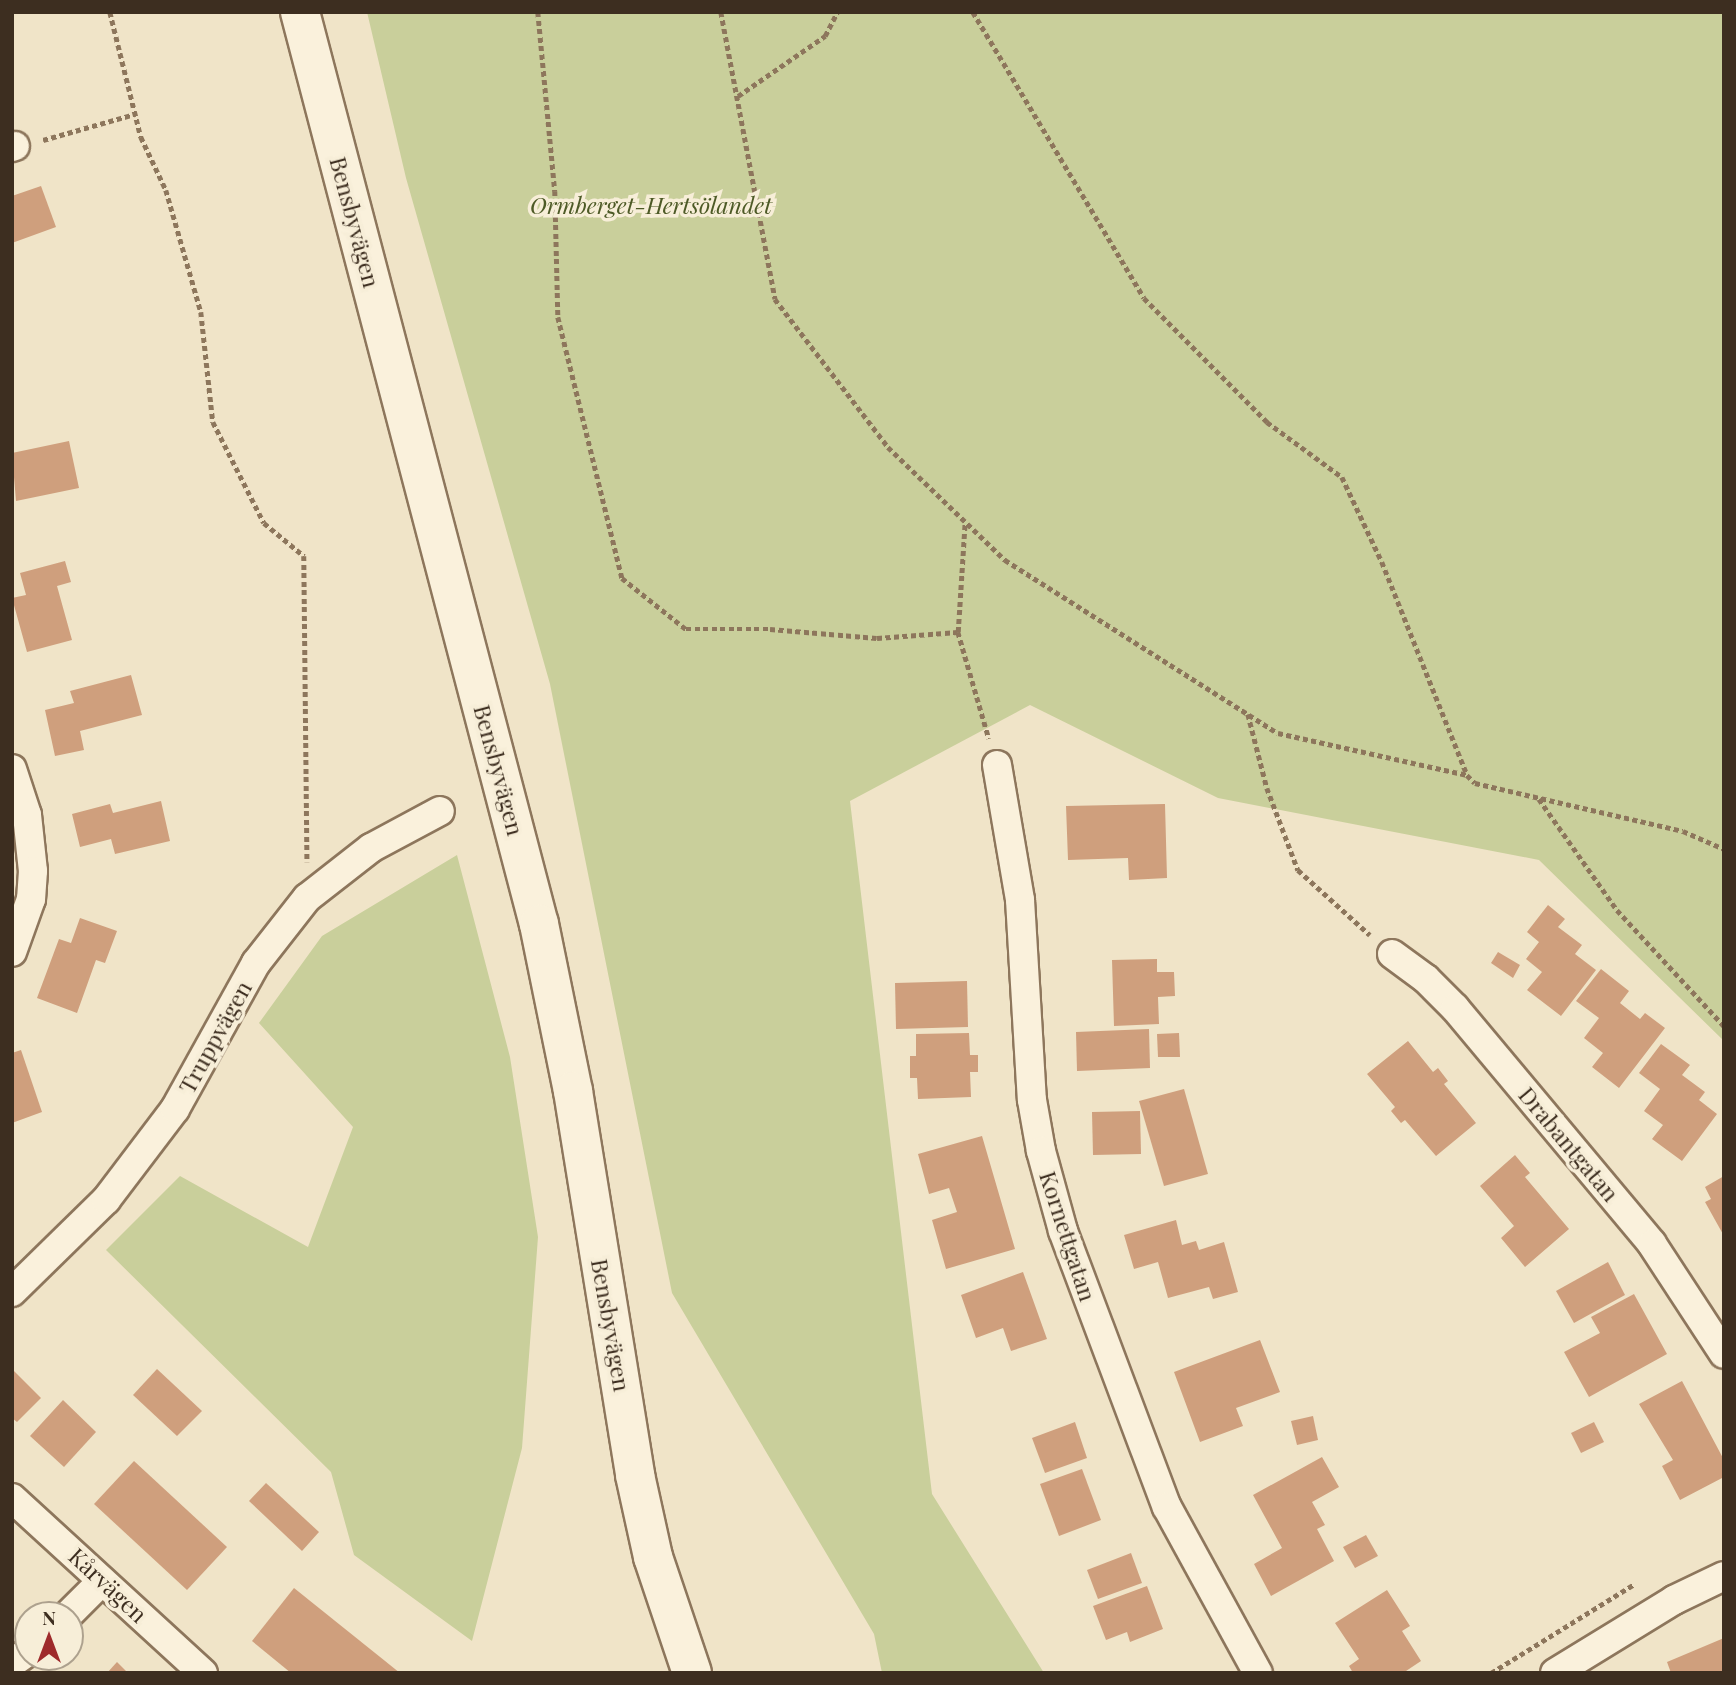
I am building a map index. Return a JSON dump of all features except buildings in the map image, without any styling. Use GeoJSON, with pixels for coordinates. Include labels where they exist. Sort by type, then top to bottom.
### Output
{"type":"FeatureCollection","features":[{"type":"Feature","properties":{"kind":"main road","name":"Bensbyvägen"},"geometry":{"type":"LineString","coordinates":[[300,12],[539,924],[573,1091],[635,1475],[668,1637],[671,1673]]}},
{"type":"Feature","properties":{"kind":"main road","name":"Bensbyvägen"},"geometry":{"type":"LineString","coordinates":[[649,1539],[678,1638],[692,1673]]}},
{"type":"Feature","properties":{"kind":"street","name":"Kornettgatan"},"geometry":{"type":"LineString","coordinates":[[997,765],[1020,900],[1032,1100],[1041,1151],[1063,1231],[1167,1507],[1258,1673]]}},
{"type":"Feature","properties":{"kind":"street"},"geometry":{"type":"LineString","coordinates":[[12,769],[27,815],[33,871],[31,899],[12,951]]}},
{"type":"Feature","properties":{"kind":"street","name":"Truppvägen"},"geometry":{"type":"LineString","coordinates":[[12,1292],[106,1200],[175,1109],[256,963],[307,898],[371,848],[440,811]]}},
{"type":"Feature","properties":{"kind":"street","name":"Drabantgatan"},"geometry":{"type":"LineString","coordinates":[[1392,954],[1426,979],[1455,1008],[1652,1244],[1724,1354]]}},
{"type":"Feature","properties":{"kind":"street","name":"Kårvägen"},"geometry":{"type":"LineString","coordinates":[[12,1498],[204,1673]]}},
{"type":"Feature","properties":{"kind":"street"},"geometry":{"type":"LineString","coordinates":[[1555,1673],[1674,1600],[1724,1576]]}},
{"type":"Feature","properties":{"kind":"street"},"geometry":{"type":"LineString","coordinates":[[82,1601],[102,1581]]}},
{"type":"Feature","properties":{"kind":"path"},"geometry":{"type":"LineString","coordinates":[[110,12],[141,137],[166,190],[201,312],[213,422],[264,523],[304,556],[307,898]]}},
{"type":"Feature","properties":{"kind":"path"},"geometry":{"type":"LineString","coordinates":[[538,12],[555,191],[558,317],[622,578],[687,629],[770,629],[877,638],[958,632]]}},
{"type":"Feature","properties":{"kind":"path"},"geometry":{"type":"LineString","coordinates":[[721,12],[775,299],[888,447],[1005,560],[1278,733],[1467,775]]}},
{"type":"Feature","properties":{"kind":"path"},"geometry":{"type":"LineString","coordinates":[[738,96],[825,36],[836,12]]}},
{"type":"Feature","properties":{"kind":"path"},"geometry":{"type":"LineString","coordinates":[[973,12],[1144,298],[1267,422],[1342,477],[1382,562],[1467,775],[1475,783],[1684,831],[1724,849]]}},
{"type":"Feature","properties":{"kind":"path"},"geometry":{"type":"LineString","coordinates":[[14,146],[82,131],[135,114]]}},
{"type":"Feature","properties":{"kind":"path"},"geometry":{"type":"LineString","coordinates":[[965,521],[958,632],[997,765]]}},
{"type":"Feature","properties":{"kind":"path"},"geometry":{"type":"LineString","coordinates":[[1248,713],[1267,788],[1298,870],[1392,954]]}},
{"type":"Feature","properties":{"kind":"path"},"geometry":{"type":"LineString","coordinates":[[1539,799],[1617,910],[1724,1026]]}},
{"type":"Feature","properties":{"kind":"green space","name":"Ormberget-Hertsölandet"},"geometry":{"type":"Polygon","coordinates":[[[367,12],[1724,12],[1724,1041],[1539,860],[1218,798],[1030,705],[850,801],[932,1494],[1044,1673],[882,1673],[874,1634],[672,1293],[550,684],[406,178],[367,12]]]}},
{"type":"Feature","properties":{"kind":"green space"},"geometry":{"type":"Polygon","coordinates":[[[457,855],[510,1057],[538,1237],[522,1448],[472,1641],[354,1555],[331,1472],[106,1250],[180,1176],[308,1247],[353,1127],[259,1023],[322,936],[457,855]]]}}]}
